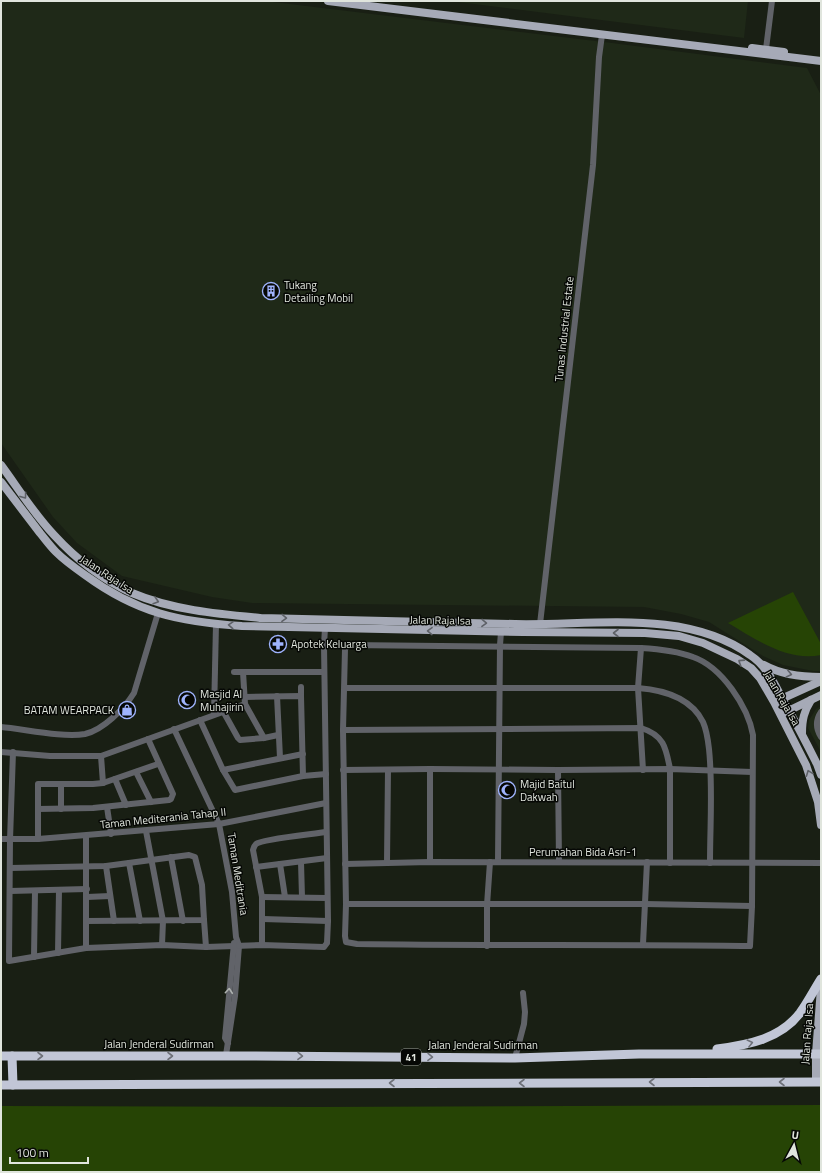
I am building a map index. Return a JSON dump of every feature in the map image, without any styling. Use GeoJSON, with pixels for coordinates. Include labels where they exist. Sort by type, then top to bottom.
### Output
{"type":"FeatureCollection","features":[{"type":"Feature","properties":{"kind":"highway"},"geometry":{"type":"LineString","coordinates":[[684,1054],[738,1046],[766,1039],[785,1027],[799,1014],[821,979]]}},
{"type":"Feature","properties":{"kind":"highway","name":"Jalan Jenderal Sudirman"},"geometry":{"type":"LineString","coordinates":[[1,1056],[515,1058],[639,1054],[818,1054]]}},
{"type":"Feature","properties":{"kind":"highway"},"geometry":{"type":"LineString","coordinates":[[12,1056],[13,1085]]}},
{"type":"Feature","properties":{"kind":"highway"},"geometry":{"type":"LineString","coordinates":[[1,1085],[818,1082]]}},
{"type":"Feature","properties":{"kind":"main road"},"geometry":{"type":"LineString","coordinates":[[328,1],[821,61]]}},
{"type":"Feature","properties":{"kind":"main road"},"geometry":{"type":"LineString","coordinates":[[367,1],[821,56]]}},
{"type":"Feature","properties":{"kind":"main road","name":"Jalan Raja Isa"},"geometry":{"type":"LineString","coordinates":[[1,465],[53,534],[79,559],[105,577],[133,593],[159,602],[222,615],[261,618],[540,628],[672,635],[690,639],[721,651],[751,668],[760,678],[774,702],[812,780],[818,802],[821,825]]}},
{"type":"Feature","properties":{"kind":"main road","name":"Jalan Raja Isa"},"geometry":{"type":"LineString","coordinates":[[1,482],[56,552],[99,585],[129,602],[173,617],[216,624],[501,632],[618,622],[692,629],[723,640],[751,655],[759,662],[770,676],[802,734],[821,775]]}},
{"type":"Feature","properties":{"kind":"main road"},"geometry":{"type":"LineString","coordinates":[[99,585],[105,577]]}},
{"type":"Feature","properties":{"kind":"main road"},"geometry":{"type":"LineString","coordinates":[[759,662],[771,669],[788,674],[805,677],[821,677]]}},
{"type":"Feature","properties":{"kind":"main road"},"geometry":{"type":"LineString","coordinates":[[774,702],[821,681]]}},
{"type":"Feature","properties":{"kind":"main road"},"geometry":{"type":"LineString","coordinates":[[780,715],[821,695]]}},
{"type":"Feature","properties":{"kind":"main road"},"geometry":{"type":"LineString","coordinates":[[802,734],[804,711],[811,700]]}},
{"type":"Feature","properties":{"kind":"main road","name":"Jalan Raja Isa"},"geometry":{"type":"LineString","coordinates":[[818,1082],[821,988]]}},
{"type":"Feature","properties":{"kind":"street"},"geometry":{"type":"LineString","coordinates":[[766,49],[772,1]]}},
{"type":"Feature","properties":{"kind":"street","name":"Tunas Industrial Estate"},"geometry":{"type":"LineString","coordinates":[[540,628],[593,165],[599,57],[602,35]]}},
{"type":"Feature","properties":{"kind":"street"},"geometry":{"type":"LineString","coordinates":[[1,727],[76,735],[90,732],[107,723],[129,701],[134,693],[158,613]]}},
{"type":"Feature","properties":{"kind":"street"},"geometry":{"type":"LineString","coordinates":[[214,714],[216,624]]}},
{"type":"Feature","properties":{"kind":"street"},"geometry":{"type":"LineString","coordinates":[[1,962],[86,948],[262,945],[324,947],[327,943],[328,921],[324,672],[325,628]]}},
{"type":"Feature","properties":{"kind":"street"},"geometry":{"type":"LineString","coordinates":[[498,862],[501,632]]}},
{"type":"Feature","properties":{"kind":"street"},"geometry":{"type":"LineString","coordinates":[[348,644],[641,648],[658,649],[694,657],[704,662],[725,682],[746,712],[753,735],[752,906],[750,946],[643,944],[487,946],[350,944],[345,941],[346,904],[343,730],[345,648],[348,644]]}},
{"type":"Feature","properties":{"kind":"street"},"geometry":{"type":"LineString","coordinates":[[641,648],[638,688],[643,770]]}},
{"type":"Feature","properties":{"kind":"street"},"geometry":{"type":"LineString","coordinates":[[234,672],[324,672]]}},
{"type":"Feature","properties":{"kind":"street"},"geometry":{"type":"LineString","coordinates":[[243,672],[244,700],[264,738]]}},
{"type":"Feature","properties":{"kind":"street"},"geometry":{"type":"LineString","coordinates":[[301,687],[303,776]]}},
{"type":"Feature","properties":{"kind":"street"},"geometry":{"type":"LineString","coordinates":[[345,688],[638,688],[654,689],[676,696],[688,704],[696,713],[702,721],[706,732],[711,770],[710,863]]}},
{"type":"Feature","properties":{"kind":"street"},"geometry":{"type":"LineString","coordinates":[[276,696],[280,758]]}},
{"type":"Feature","properties":{"kind":"street"},"geometry":{"type":"LineString","coordinates":[[1,752],[50,756],[101,756],[223,711],[244,700],[276,696],[301,696]]}},
{"type":"Feature","properties":{"kind":"street"},"geometry":{"type":"LineString","coordinates":[[223,711],[239,740],[244,741],[278,735]]}},
{"type":"Feature","properties":{"kind":"street"},"geometry":{"type":"LineString","coordinates":[[821,712],[817,720],[821,737]]}},
{"type":"Feature","properties":{"kind":"street"},"geometry":{"type":"LineString","coordinates":[[200,720],[223,770],[236,790],[303,776],[326,774]]}},
{"type":"Feature","properties":{"kind":"street"},"geometry":{"type":"LineString","coordinates":[[343,730],[641,728],[653,733],[663,742],[667,753],[670,769],[670,863]]}},
{"type":"Feature","properties":{"kind":"street","name":"Taman Meditrania"},"geometry":{"type":"LineString","coordinates":[[174,729],[219,824],[232,892],[236,946],[226,1056]]}},
{"type":"Feature","properties":{"kind":"street"},"geometry":{"type":"LineString","coordinates":[[38,810],[107,807],[171,799],[173,794],[158,764],[148,739]]}},
{"type":"Feature","properties":{"kind":"street"},"geometry":{"type":"LineString","coordinates":[[9,961],[10,840],[13,752]]}},
{"type":"Feature","properties":{"kind":"street"},"geometry":{"type":"LineString","coordinates":[[223,770],[302,754]]}},
{"type":"Feature","properties":{"kind":"street"},"geometry":{"type":"LineString","coordinates":[[101,756],[103,783]]}},
{"type":"Feature","properties":{"kind":"street"},"geometry":{"type":"LineString","coordinates":[[38,839],[38,784],[103,783],[158,764]]}},
{"type":"Feature","properties":{"kind":"street"},"geometry":{"type":"LineString","coordinates":[[430,769],[430,862]]}},
{"type":"Feature","properties":{"kind":"street"},"geometry":{"type":"LineString","coordinates":[[344,770],[670,769],[752,772]]}},
{"type":"Feature","properties":{"kind":"street"},"geometry":{"type":"LineString","coordinates":[[387,862],[388,770]]}},
{"type":"Feature","properties":{"kind":"street"},"geometry":{"type":"LineString","coordinates":[[558,770],[559,862]]}},
{"type":"Feature","properties":{"kind":"street"},"geometry":{"type":"LineString","coordinates":[[136,772],[151,802]]}},
{"type":"Feature","properties":{"kind":"street"},"geometry":{"type":"LineString","coordinates":[[115,779],[126,805]]}},
{"type":"Feature","properties":{"kind":"street"},"geometry":{"type":"LineString","coordinates":[[61,784],[61,809]]}},
{"type":"Feature","properties":{"kind":"street","name":"Taman Mediterania Tahap II"},"geometry":{"type":"LineString","coordinates":[[1,839],[10,840],[86,836],[219,824],[326,803]]}},
{"type":"Feature","properties":{"kind":"street"},"geometry":{"type":"LineString","coordinates":[[107,807],[111,834]]}},
{"type":"Feature","properties":{"kind":"street"},"geometry":{"type":"LineString","coordinates":[[146,831],[163,921],[162,946]]}},
{"type":"Feature","properties":{"kind":"street"},"geometry":{"type":"LineString","coordinates":[[262,945],[262,897],[253,850],[256,844],[267,840],[326,832]]}},
{"type":"Feature","properties":{"kind":"street"},"geometry":{"type":"LineString","coordinates":[[86,836],[86,948]]}},
{"type":"Feature","properties":{"kind":"street"},"geometry":{"type":"LineString","coordinates":[[10,868],[106,866],[189,855],[195,857],[202,885],[206,947]]}},
{"type":"Feature","properties":{"kind":"street"},"geometry":{"type":"LineString","coordinates":[[171,857],[183,921]]}},
{"type":"Feature","properties":{"kind":"street"},"geometry":{"type":"LineString","coordinates":[[256,867],[327,858]]}},
{"type":"Feature","properties":{"kind":"street"},"geometry":{"type":"LineString","coordinates":[[301,862],[302,897]]}},
{"type":"Feature","properties":{"kind":"street","name":"Perumahan Bida Asri-1"},"geometry":{"type":"LineString","coordinates":[[345,864],[387,862],[821,863]]}},
{"type":"Feature","properties":{"kind":"street"},"geometry":{"type":"LineString","coordinates":[[487,946],[487,905],[490,862]]}},
{"type":"Feature","properties":{"kind":"street"},"geometry":{"type":"LineString","coordinates":[[643,944],[647,862]]}},
{"type":"Feature","properties":{"kind":"street"},"geometry":{"type":"LineString","coordinates":[[129,863],[140,921]]}},
{"type":"Feature","properties":{"kind":"street"},"geometry":{"type":"LineString","coordinates":[[280,864],[285,897]]}},
{"type":"Feature","properties":{"kind":"street"},"geometry":{"type":"LineString","coordinates":[[106,866],[114,921]]}},
{"type":"Feature","properties":{"kind":"street"},"geometry":{"type":"LineString","coordinates":[[10,892],[87,889]]}},
{"type":"Feature","properties":{"kind":"street"},"geometry":{"type":"LineString","coordinates":[[58,953],[59,890]]}},
{"type":"Feature","properties":{"kind":"street"},"geometry":{"type":"LineString","coordinates":[[34,957],[35,891]]}},
{"type":"Feature","properties":{"kind":"street"},"geometry":{"type":"LineString","coordinates":[[87,897],[110,896]]}},
{"type":"Feature","properties":{"kind":"street"},"geometry":{"type":"LineString","coordinates":[[262,897],[327,898]]}},
{"type":"Feature","properties":{"kind":"street"},"geometry":{"type":"LineString","coordinates":[[346,904],[646,904],[752,906]]}},
{"type":"Feature","properties":{"kind":"street"},"geometry":{"type":"LineString","coordinates":[[263,919],[328,921]]}},
{"type":"Feature","properties":{"kind":"street"},"geometry":{"type":"LineString","coordinates":[[86,921],[204,920]]}},
{"type":"Feature","properties":{"kind":"street"},"geometry":{"type":"LineString","coordinates":[[515,1058],[524,1024],[525,1012],[523,993]]}},
{"type":"Feature","properties":{"kind":"shaded area"},"geometry":{"type":"Polygon","coordinates":[[[1,1],[265,1],[807,68],[821,95],[821,671],[813,671],[783,665],[763,656],[709,622],[681,614],[644,607],[252,603],[212,597],[122,576],[77,543],[53,517],[1,443],[1,1]]]}},
{"type":"Feature","properties":{"kind":"shaded area"},"geometry":{"type":"Polygon","coordinates":[[[450,1],[748,1],[744,38],[450,1]]]}},
{"type":"Feature","properties":{"kind":"shaded area"},"geometry":{"type":"Polygon","coordinates":[[[821,706],[821,752],[808,728],[809,720],[816,709],[821,706]]]}},
{"type":"Feature","properties":{"kind":"green space"},"geometry":{"type":"Polygon","coordinates":[[[793,592],[821,644],[821,655],[796,655],[772,648],[728,623],[793,592]]]}},
{"type":"Feature","properties":{"kind":"green space"},"geometry":{"type":"Polygon","coordinates":[[[821,1105],[821,1172],[1,1172],[1,1106],[313,1107],[821,1105]]]}},
{"type":"Feature","properties":{"kind":"place","name":"Tukang Detailing Mobil"},"geometry":{"type":"Point","coordinates":[271,291]}},
{"type":"Feature","properties":{"kind":"place","name":"Apotek Keluarga"},"geometry":{"type":"Point","coordinates":[278,644]}},
{"type":"Feature","properties":{"kind":"place","name":"Masjid Al Muhajirin"},"geometry":{"type":"Point","coordinates":[187,700]}},
{"type":"Feature","properties":{"kind":"place","name":"BATAM WEARPACK"},"geometry":{"type":"Point","coordinates":[127,710]}},
{"type":"Feature","properties":{"kind":"place","name":"Majid Baitul Dakwah"},"geometry":{"type":"Point","coordinates":[507,790]}}]}
